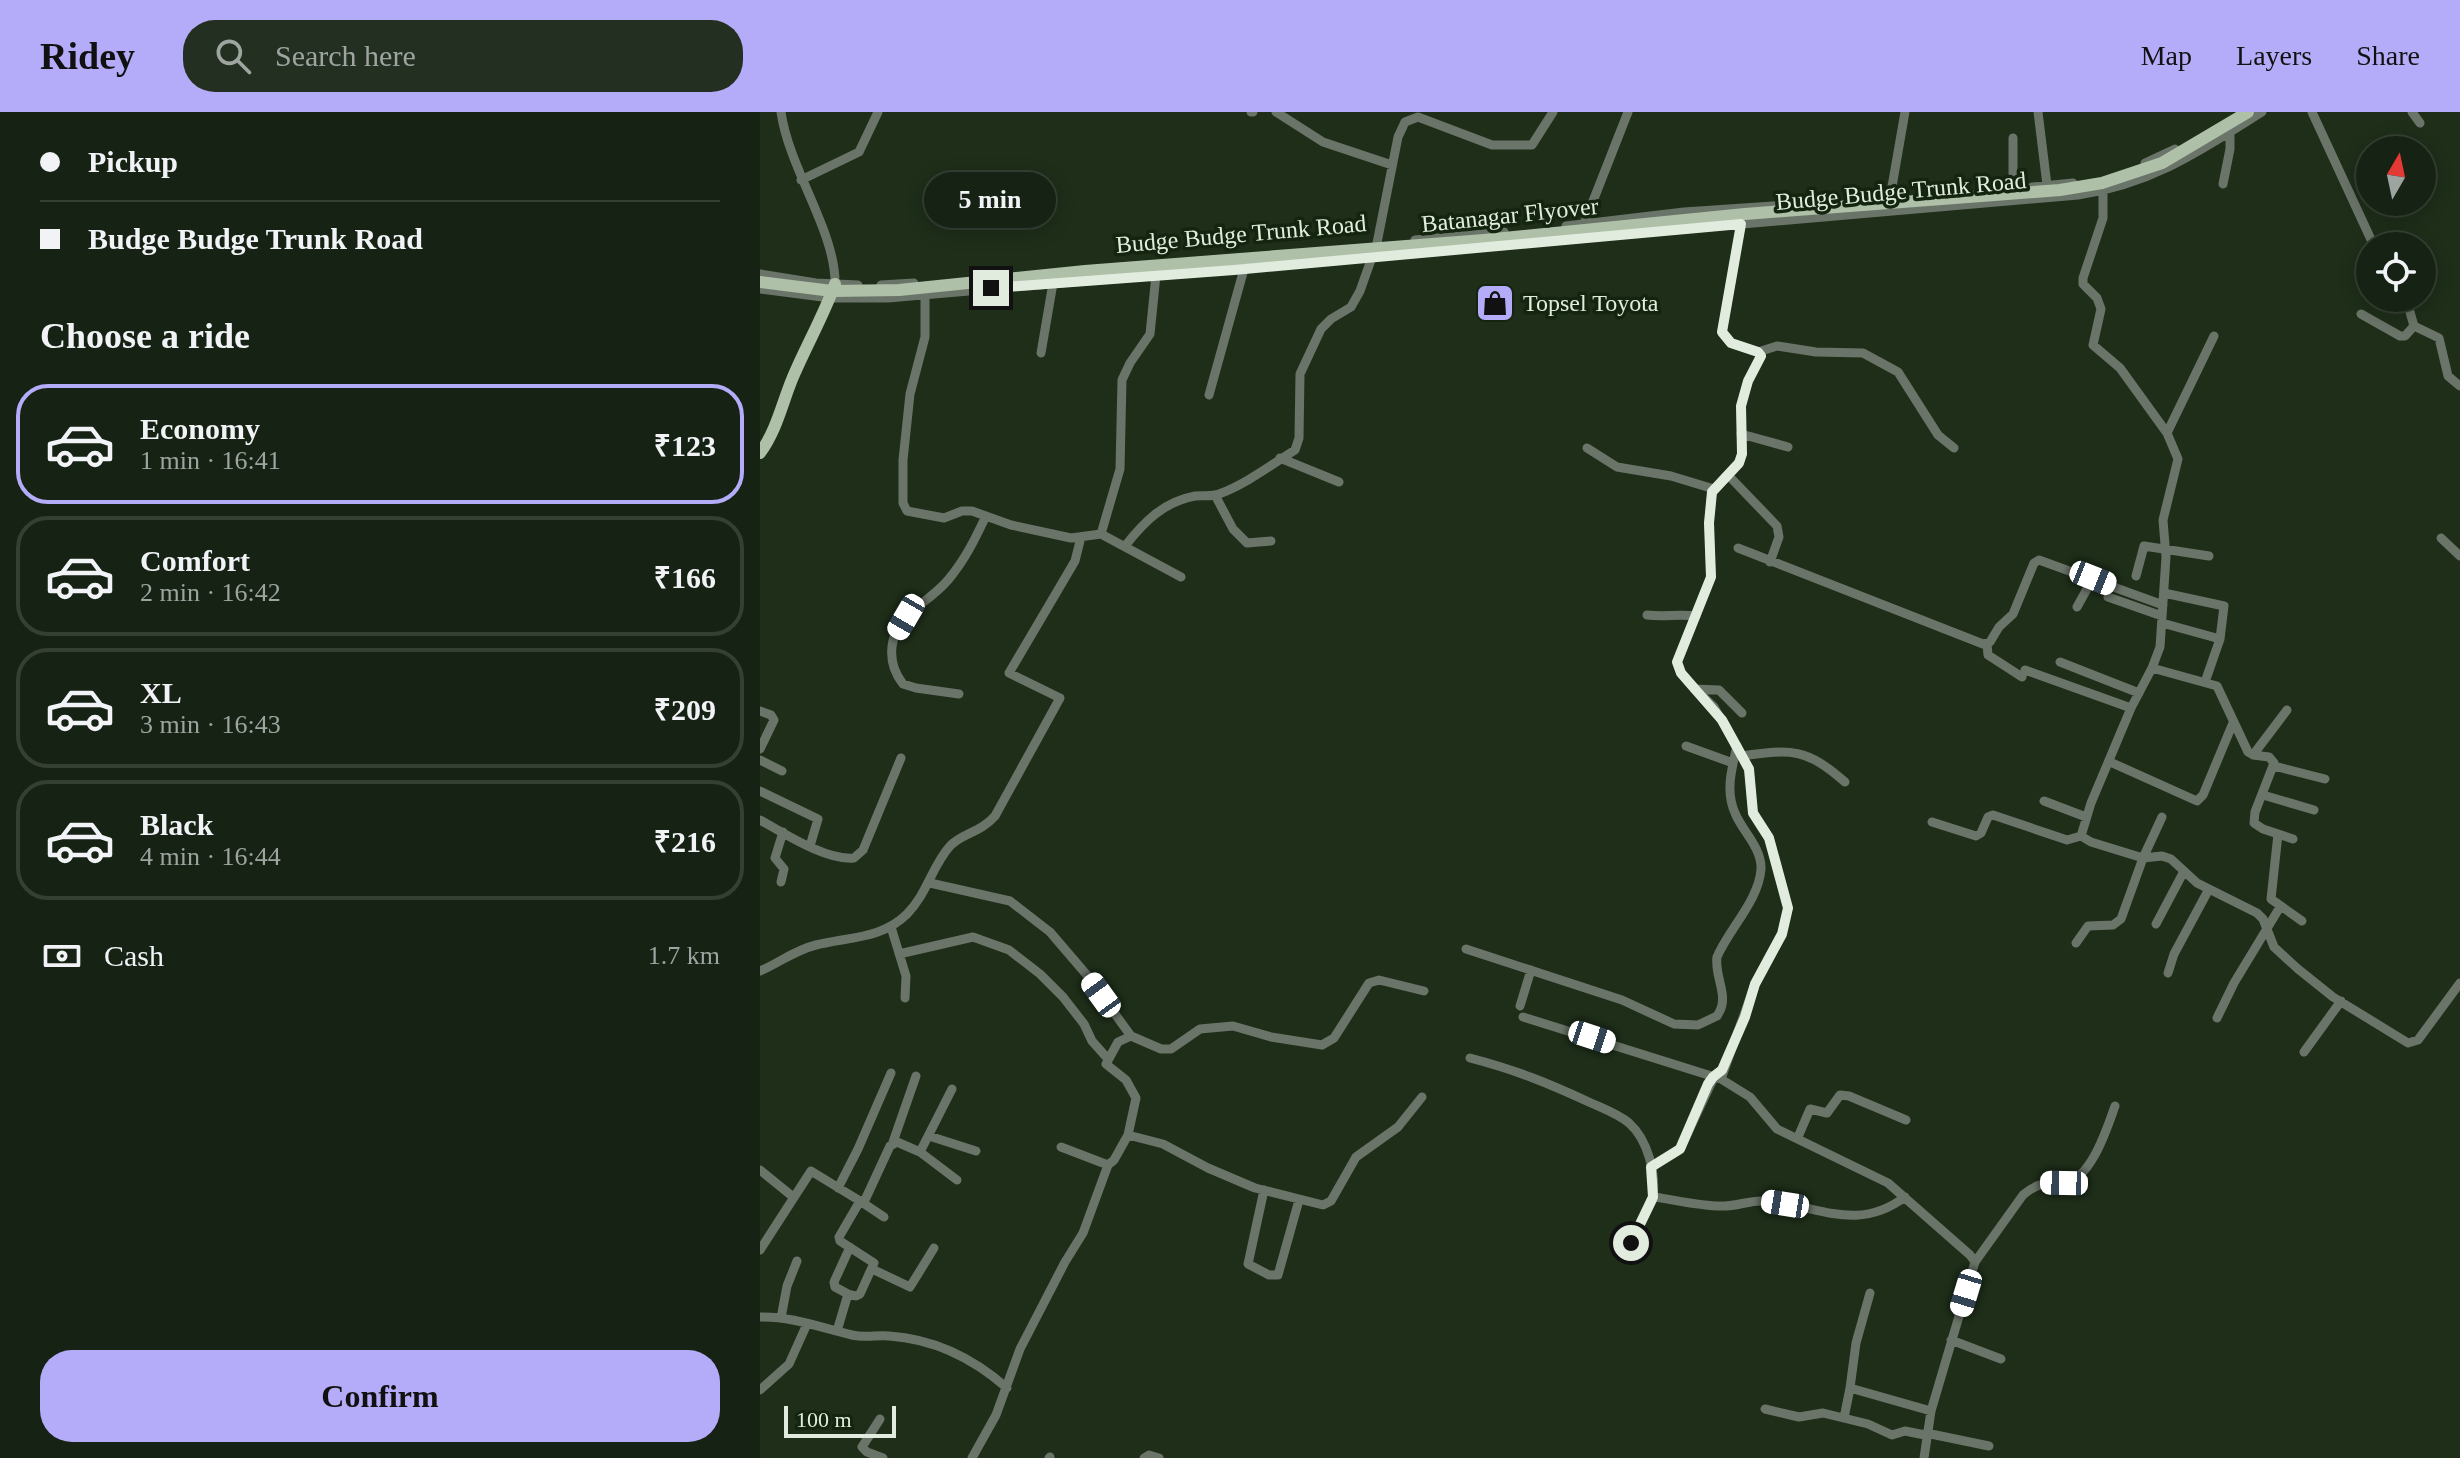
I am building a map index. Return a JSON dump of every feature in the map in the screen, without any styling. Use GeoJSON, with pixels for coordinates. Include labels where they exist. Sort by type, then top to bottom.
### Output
{"type":"FeatureCollection","features":[{"type":"Feature","properties":{"kind":"main road","name":"Batanagar Flyover"},"geometry":{"type":"LineString","coordinates":[[760,282],[832,291],[899,290],[1085,271],[1484,240],[1745,214],[2048,191],[2102,183],[2162,163],[2248,112]]}},
{"type":"Feature","properties":{"kind":"main road"},"geometry":{"type":"LineString","coordinates":[[760,453],[773,436],[793,376],[835,284]]}},
{"type":"Feature","properties":{"kind":"street"},"geometry":{"type":"LineString","coordinates":[[781,112],[784,132],[828,247],[835,284]]}},
{"type":"Feature","properties":{"kind":"street"},"geometry":{"type":"LineString","coordinates":[[801,180],[859,152],[878,112]]}},
{"type":"Feature","properties":{"kind":"street"},"geometry":{"type":"LineString","coordinates":[[1276,112],[1323,142],[1392,165]]}},
{"type":"Feature","properties":{"kind":"street"},"geometry":{"type":"LineString","coordinates":[[1125,546],[1144,522],[1161,509],[1188,498],[1215,495],[1252,478],[1297,447],[1300,422],[1298,379],[1311,345],[1331,319],[1351,307],[1372,257],[1398,137],[1405,122],[1418,115],[1492,145],[1532,145],[1553,112]]}},
{"type":"Feature","properties":{"kind":"street"},"geometry":{"type":"LineString","coordinates":[[1584,224],[1628,112]]}},
{"type":"Feature","properties":{"kind":"street"},"geometry":{"type":"LineString","coordinates":[[1890,198],[1905,112]]}},
{"type":"Feature","properties":{"kind":"street"},"geometry":{"type":"LineString","coordinates":[[2038,112],[2047,185]]}},
{"type":"Feature","properties":{"kind":"street","name":"Budge Budge Trunk Road"},"geometry":{"type":"LineString","coordinates":[[760,274],[835,284],[904,284],[1584,224],[1684,212],[2013,189],[2104,177],[2138,166],[2170,152],[2236,112]]}},
{"type":"Feature","properties":{"kind":"street","name":"Budge Budge Trunk Road"},"geometry":{"type":"LineString","coordinates":[[760,289],[830,298],[872,299],[1975,205],[2103,191],[2177,165],[2262,112]]}},
{"type":"Feature","properties":{"kind":"street"},"geometry":{"type":"LineString","coordinates":[[2312,112],[2368,232]]}},
{"type":"Feature","properties":{"kind":"street"},"geometry":{"type":"LineString","coordinates":[[2412,112],[2420,123]]}},
{"type":"Feature","properties":{"kind":"street"},"geometry":{"type":"LineString","coordinates":[[2223,184],[2230,132]]}},
{"type":"Feature","properties":{"kind":"street"},"geometry":{"type":"LineString","coordinates":[[2013,138],[2013,189]]}},
{"type":"Feature","properties":{"kind":"street"},"geometry":{"type":"LineString","coordinates":[[2081,836],[2131,708],[2160,647],[2165,506],[2178,459],[2167,433],[2120,368],[2093,345],[2101,309],[2097,298],[2083,284],[2083,278],[2103,218],[2104,177]]}},
{"type":"Feature","properties":{"kind":"street"},"geometry":{"type":"LineString","coordinates":[[1741,224],[1722,332],[1731,343],[1758,352],[1777,346],[1816,352],[1863,353],[1898,372],[1938,435],[1954,448]]}},
{"type":"Feature","properties":{"kind":"street"},"geometry":{"type":"LineString","coordinates":[[1209,395],[1244,269]]}},
{"type":"Feature","properties":{"kind":"street"},"geometry":{"type":"LineString","coordinates":[[1101,534],[1120,469],[1122,380],[1150,334],[1156,275]]}},
{"type":"Feature","properties":{"kind":"street"},"geometry":{"type":"LineString","coordinates":[[1041,353],[1053,283]]}},
{"type":"Feature","properties":{"kind":"street"},"geometry":{"type":"LineString","coordinates":[[925,295],[925,337],[909,402],[903,460],[904,507],[909,513],[937,518],[966,511],[1057,536],[1101,534],[1181,577]]}},
{"type":"Feature","properties":{"kind":"street"},"geometry":{"type":"LineString","coordinates":[[2410,312],[2414,326],[2439,338],[2448,376],[2460,386]]}},
{"type":"Feature","properties":{"kind":"street"},"geometry":{"type":"LineString","coordinates":[[2361,314],[2403,337],[2414,326]]}},
{"type":"Feature","properties":{"kind":"street"},"geometry":{"type":"LineString","coordinates":[[2167,433],[2214,336]]}},
{"type":"Feature","properties":{"kind":"street"},"geometry":{"type":"LineString","coordinates":[[1651,1167],[1680,1149],[1745,1017],[1755,984],[1782,934],[1788,908],[1769,838],[1753,813],[1749,769],[1714,707],[1694,689],[1681,673],[1677,662],[1711,577],[1709,505],[1714,489],[1739,463],[1742,454],[1741,406],[1748,381],[1760,360],[1758,352]]}},
{"type":"Feature","properties":{"kind":"street"},"geometry":{"type":"LineString","coordinates":[[1741,434],[1788,447]]}},
{"type":"Feature","properties":{"kind":"street"},"geometry":{"type":"LineString","coordinates":[[1587,448],[1617,467],[1671,476],[1714,489]]}},
{"type":"Feature","properties":{"kind":"street"},"geometry":{"type":"LineString","coordinates":[[1280,458],[1339,482]]}},
{"type":"Feature","properties":{"kind":"street"},"geometry":{"type":"LineString","coordinates":[[1728,475],[1777,526],[1779,537],[1770,562]]}},
{"type":"Feature","properties":{"kind":"street"},"geometry":{"type":"LineString","coordinates":[[1215,495],[1233,529],[1247,543],[1271,541]]}},
{"type":"Feature","properties":{"kind":"street"},"geometry":{"type":"LineString","coordinates":[[959,694],[903,684],[890,650],[908,613],[938,592],[964,560],[986,516]]}},
{"type":"Feature","properties":{"kind":"street"},"geometry":{"type":"LineString","coordinates":[[760,971],[816,945],[858,938],[891,927],[908,913],[930,883],[951,844],[982,829],[995,816],[1060,698],[1009,673],[1075,561],[1081,537]]}},
{"type":"Feature","properties":{"kind":"street"},"geometry":{"type":"LineString","coordinates":[[2441,538],[2460,556]]}},
{"type":"Feature","properties":{"kind":"street"},"geometry":{"type":"LineString","coordinates":[[2136,576],[2144,546],[2209,556]]}},
{"type":"Feature","properties":{"kind":"street"},"geometry":{"type":"LineString","coordinates":[[1738,548],[1987,644]]}},
{"type":"Feature","properties":{"kind":"street"},"geometry":{"type":"LineString","coordinates":[[2131,708],[2023,674],[1988,655],[1987,644],[2013,614],[2036,561],[2043,560],[2163,605]]}},
{"type":"Feature","properties":{"kind":"street"},"geometry":{"type":"LineString","coordinates":[[2077,607],[2093,578]]}},
{"type":"Feature","properties":{"kind":"street"},"geometry":{"type":"LineString","coordinates":[[2164,593],[2224,606],[2220,639],[2205,682]]}},
{"type":"Feature","properties":{"kind":"street"},"geometry":{"type":"LineString","coordinates":[[2108,597],[2162,620],[2220,639]]}},
{"type":"Feature","properties":{"kind":"street"},"geometry":{"type":"LineString","coordinates":[[1647,615],[1696,616]]}},
{"type":"Feature","properties":{"kind":"street"},"geometry":{"type":"LineString","coordinates":[[2060,662],[2139,693]]}},
{"type":"Feature","properties":{"kind":"street"},"geometry":{"type":"LineString","coordinates":[[2152,668],[2205,682],[2221,691],[2246,749],[2253,755],[2269,757],[2274,766],[2255,812],[2254,823],[2293,839]]}},
{"type":"Feature","properties":{"kind":"street"},"geometry":{"type":"LineString","coordinates":[[1694,689],[1719,690],[1742,713]]}},
{"type":"Feature","properties":{"kind":"street"},"geometry":{"type":"LineString","coordinates":[[2253,755],[2287,710]]}},
{"type":"Feature","properties":{"kind":"street"},"geometry":{"type":"LineString","coordinates":[[760,711],[774,717],[760,749]]}},
{"type":"Feature","properties":{"kind":"street"},"geometry":{"type":"LineString","coordinates":[[2110,762],[2197,801],[2203,795],[2233,723]]}},
{"type":"Feature","properties":{"kind":"street"},"geometry":{"type":"LineString","coordinates":[[1686,746],[1733,763]]}},
{"type":"Feature","properties":{"kind":"street"},"geometry":{"type":"LineString","coordinates":[[1466,949],[1622,1000],[1674,1024],[1698,1025],[1717,1016],[1724,999],[1717,957],[1755,890],[1761,869],[1753,844],[1733,810],[1730,790],[1737,746]]}},
{"type":"Feature","properties":{"kind":"street"},"geometry":{"type":"LineString","coordinates":[[1742,756],[1781,751],[1797,753],[1818,760],[1845,782]]}},
{"type":"Feature","properties":{"kind":"street"},"geometry":{"type":"LineString","coordinates":[[760,820],[810,846],[847,859],[859,855],[901,758]]}},
{"type":"Feature","properties":{"kind":"street"},"geometry":{"type":"LineString","coordinates":[[760,760],[782,771]]}},
{"type":"Feature","properties":{"kind":"street"},"geometry":{"type":"LineString","coordinates":[[2274,766],[2325,779]]}},
{"type":"Feature","properties":{"kind":"street"},"geometry":{"type":"LineString","coordinates":[[760,791],[818,819],[810,846]]}},
{"type":"Feature","properties":{"kind":"street"},"geometry":{"type":"LineString","coordinates":[[2263,795],[2314,810]]}},
{"type":"Feature","properties":{"kind":"street"},"geometry":{"type":"LineString","coordinates":[[2044,801],[2086,817]]}},
{"type":"Feature","properties":{"kind":"street"},"geometry":{"type":"LineString","coordinates":[[1932,822],[1976,836],[1981,833],[1988,817],[1993,815],[2067,840],[2081,836],[2143,858],[2162,856],[2171,859],[2183,873],[2257,913],[2274,947],[2322,989],[2403,1041],[2414,1043],[2460,983]]}},
{"type":"Feature","properties":{"kind":"street"},"geometry":{"type":"LineString","coordinates":[[2076,943],[2088,926],[2118,923],[2162,817]]}},
{"type":"Feature","properties":{"kind":"street"},"geometry":{"type":"LineString","coordinates":[[781,882],[784,869],[775,858],[783,832]]}},
{"type":"Feature","properties":{"kind":"street"},"geometry":{"type":"LineString","coordinates":[[2278,834],[2271,899],[2302,921]]}},
{"type":"Feature","properties":{"kind":"street"},"geometry":{"type":"LineString","coordinates":[[2156,924],[2183,873]]}},
{"type":"Feature","properties":{"kind":"street"},"geometry":{"type":"LineString","coordinates":[[930,883],[1010,901],[1050,932],[1086,974],[1131,1036],[1161,1049],[1171,1049],[1200,1029],[1233,1026],[1271,1037],[1322,1045],[1334,1038],[1369,983],[1379,980],[1424,991]]}},
{"type":"Feature","properties":{"kind":"street"},"geometry":{"type":"LineString","coordinates":[[2168,973],[2174,954],[2209,889]]}},
{"type":"Feature","properties":{"kind":"street"},"geometry":{"type":"LineString","coordinates":[[2217,1018],[2234,983],[2280,907]]}},
{"type":"Feature","properties":{"kind":"street"},"geometry":{"type":"LineString","coordinates":[[891,927],[906,976],[905,998]]}},
{"type":"Feature","properties":{"kind":"street"},"geometry":{"type":"LineString","coordinates":[[899,954],[973,937],[1009,950],[1063,997],[1108,1059]]}},
{"type":"Feature","properties":{"kind":"street"},"geometry":{"type":"LineString","coordinates":[[1520,1006],[1531,970]]}},
{"type":"Feature","properties":{"kind":"street"},"geometry":{"type":"LineString","coordinates":[[2304,1052],[2341,1001]]}},
{"type":"Feature","properties":{"kind":"street"},"geometry":{"type":"LineString","coordinates":[[1523,1017],[1719,1075],[1750,1097],[1777,1129],[1888,1183],[1975,1262]]}},
{"type":"Feature","properties":{"kind":"street"},"geometry":{"type":"LineString","coordinates":[[972,1458],[989,1430],[1020,1349],[1083,1233],[1108,1165],[1128,1135],[1136,1098],[1126,1080],[1106,1064],[1118,1042],[1131,1036]]}},
{"type":"Feature","properties":{"kind":"street"},"geometry":{"type":"LineString","coordinates":[[1470,1058],[1536,1077],[1616,1115],[1635,1130],[1643,1142],[1651,1167],[1653,1197],[1631,1243]]}},
{"type":"Feature","properties":{"kind":"street"},"geometry":{"type":"LineString","coordinates":[[838,1188],[891,1073]]}},
{"type":"Feature","properties":{"kind":"street"},"geometry":{"type":"LineString","coordinates":[[850,1247],[834,1285],[856,1296],[860,1294],[873,1261],[850,1247],[840,1241],[839,1237],[860,1201],[868,1197],[893,1142],[916,1076]]}},
{"type":"Feature","properties":{"kind":"street"},"geometry":{"type":"LineString","coordinates":[[920,1152],[952,1089]]}},
{"type":"Feature","properties":{"kind":"street"},"geometry":{"type":"LineString","coordinates":[[1798,1137],[1810,1109],[1827,1113],[1840,1095],[1906,1120]]}},
{"type":"Feature","properties":{"kind":"street"},"geometry":{"type":"LineString","coordinates":[[1128,1135],[1163,1144],[1208,1168],[1264,1190],[1323,1205],[1331,1201],[1356,1157],[1398,1127],[1422,1097]]}},
{"type":"Feature","properties":{"kind":"street"},"geometry":{"type":"LineString","coordinates":[[1924,1458],[1931,1411],[1975,1262],[2023,1195],[2034,1185],[2073,1181],[2085,1172],[2115,1106]]}},
{"type":"Feature","properties":{"kind":"street"},"geometry":{"type":"LineString","coordinates":[[929,1136],[976,1151]]}},
{"type":"Feature","properties":{"kind":"street"},"geometry":{"type":"LineString","coordinates":[[893,1142],[920,1152],[957,1180]]}},
{"type":"Feature","properties":{"kind":"street"},"geometry":{"type":"LineString","coordinates":[[1061,1147],[1108,1165]]}},
{"type":"Feature","properties":{"kind":"street"},"geometry":{"type":"LineString","coordinates":[[760,1170],[792,1196]]}},
{"type":"Feature","properties":{"kind":"street"},"geometry":{"type":"LineString","coordinates":[[760,1250],[792,1196],[811,1171],[884,1217]]}},
{"type":"Feature","properties":{"kind":"street"},"geometry":{"type":"LineString","coordinates":[[1264,1190],[1248,1264],[1269,1275],[1278,1275],[1299,1200]]}},
{"type":"Feature","properties":{"kind":"street"},"geometry":{"type":"LineString","coordinates":[[1653,1197],[1721,1206],[1749,1200],[1767,1201],[1856,1217],[1890,1208],[1905,1197]]}},
{"type":"Feature","properties":{"kind":"street"},"geometry":{"type":"LineString","coordinates":[[872,1269],[910,1287],[934,1248]]}},
{"type":"Feature","properties":{"kind":"street"},"geometry":{"type":"LineString","coordinates":[[781,1318],[788,1281],[797,1261]]}},
{"type":"Feature","properties":{"kind":"street"},"geometry":{"type":"LineString","coordinates":[[1844,1418],[1856,1343],[1870,1293]]}},
{"type":"Feature","properties":{"kind":"street"},"geometry":{"type":"LineString","coordinates":[[837,1331],[848,1294]]}},
{"type":"Feature","properties":{"kind":"street"},"geometry":{"type":"LineString","coordinates":[[760,1317],[781,1318],[861,1337],[916,1339],[954,1351],[989,1372],[1007,1388]]}},
{"type":"Feature","properties":{"kind":"street"},"geometry":{"type":"LineString","coordinates":[[760,1390],[789,1364],[807,1324]]}},
{"type":"Feature","properties":{"kind":"street"},"geometry":{"type":"LineString","coordinates":[[1951,1340],[2001,1359]]}},
{"type":"Feature","properties":{"kind":"street"},"geometry":{"type":"LineString","coordinates":[[1850,1388],[1931,1411]]}},
{"type":"Feature","properties":{"kind":"street"},"geometry":{"type":"LineString","coordinates":[[1765,1409],[1799,1417],[1819,1413],[1895,1435],[1905,1431],[1989,1446]]}},
{"type":"Feature","properties":{"kind":"street"},"geometry":{"type":"LineString","coordinates":[[880,1419],[862,1447],[883,1458]]}},
{"type":"Feature","properties":{"kind":"street"},"geometry":{"type":"LineString","coordinates":[[1144,1458],[1149,1455],[1159,1458]]}},
{"type":"Feature","properties":{"kind":"place","name":"Topsel Toyota"},"geometry":{"type":"Point","coordinates":[1495,303]}},
{"type":"Feature","properties":{"kind":"route"},"geometry":{"type":"LineString","coordinates":[[991,288],[1234,270],[1741,224],[1722,332],[1731,343],[1758,352],[1761,356],[1748,381],[1741,406],[1742,454],[1739,463],[1712,492],[1709,505],[1711,577],[1677,662],[1681,673],[1714,707],[1749,769],[1753,813],[1769,838],[1788,908],[1782,934],[1750,995],[1745,1017],[1722,1070],[1708,1084],[1684,1142],[1665,1161],[1651,1167],[1653,1197],[1631,1243]]}}]}
